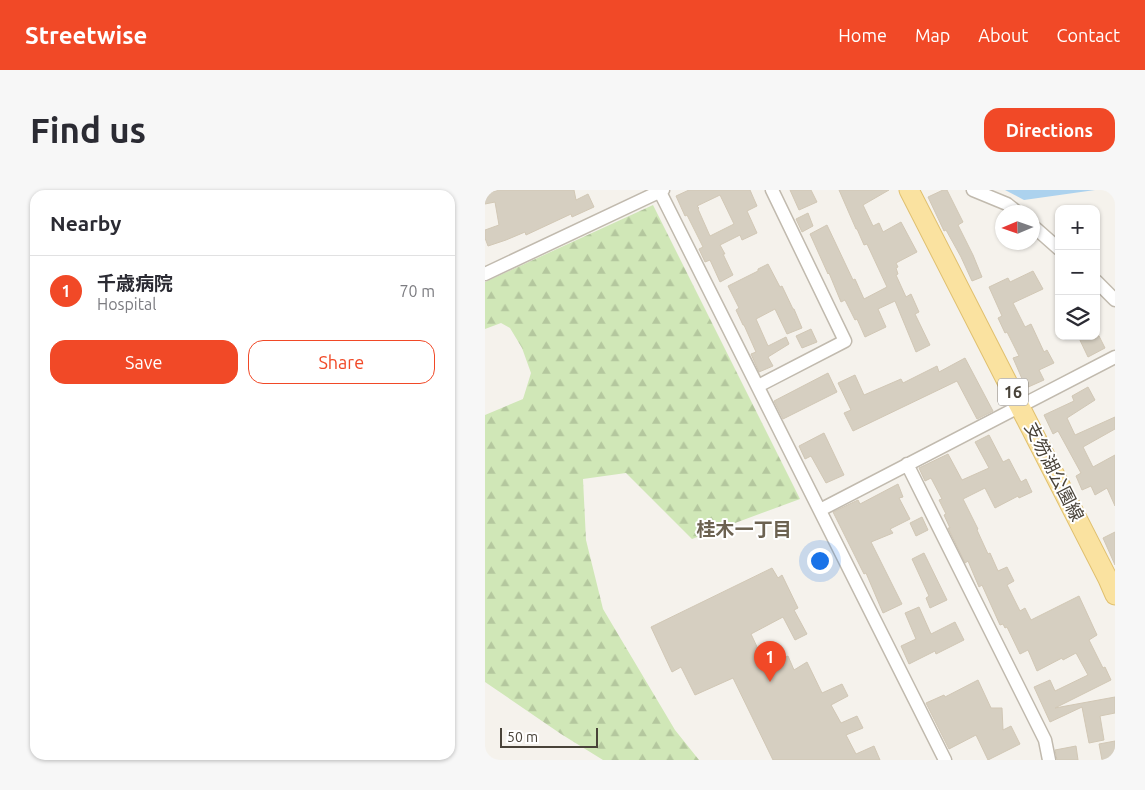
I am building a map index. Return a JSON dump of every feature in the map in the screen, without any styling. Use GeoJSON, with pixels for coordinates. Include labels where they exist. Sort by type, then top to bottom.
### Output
{"type":"FeatureCollection","features":[{"type":"Feature","properties":{"kind":"main road","name":"支笏湖公園線"},"geometry":{"type":"LineString","coordinates":[[909,190],[1113,583]]}},
{"type":"Feature","properties":{"kind":"street"},"geometry":{"type":"LineString","coordinates":[[757,386],[845,341],[772,190]]}},
{"type":"Feature","properties":{"kind":"street"},"geometry":{"type":"LineString","coordinates":[[973,190],[1008,205]]}},
{"type":"Feature","properties":{"kind":"street"},"geometry":{"type":"LineString","coordinates":[[485,274],[660,191],[945,760]]}},
{"type":"Feature","properties":{"kind":"street"},"geometry":{"type":"LineString","coordinates":[[1040,232],[1055,245]]}},
{"type":"Feature","properties":{"kind":"street"},"geometry":{"type":"LineString","coordinates":[[1100,285],[1115,300]]}},
{"type":"Feature","properties":{"kind":"street"},"geometry":{"type":"LineString","coordinates":[[820,510],[1115,356]]}},
{"type":"Feature","properties":{"kind":"street"},"geometry":{"type":"LineString","coordinates":[[907,464],[1045,740],[1049,760]]}},
{"type":"Feature","properties":{"kind":"green space"},"geometry":{"type":"Polygon","coordinates":[[[653,205],[800,499],[692,539],[626,473],[583,479],[586,540],[603,609],[675,730],[699,760],[603,760],[485,682],[485,415],[523,399],[531,373],[522,348],[510,328],[501,323],[485,329],[485,282],[653,205]]]}},
{"type":"Feature","properties":{"kind":"water"},"geometry":{"type":"Polygon","coordinates":[[[1005,190],[1095,190],[1024,200],[1005,190]]]}},
{"type":"Feature","properties":{"kind":"building"},"geometry":{"type":"Polygon","coordinates":[[[500,190],[574,190],[576,200],[588,194],[594,207],[572,217],[571,214],[526,235],[525,232],[488,246],[485,230],[499,225],[495,202],[485,204],[485,193],[500,190]]]}},
{"type":"Feature","properties":{"kind":"building"},"geometry":{"type":"Polygon","coordinates":[[[689,190],[750,190],[757,206],[747,211],[757,233],[742,240],[740,235],[720,245],[733,275],[720,282],[710,260],[705,262],[699,249],[703,247],[676,196],[689,190]],[[720,195],[697,206],[710,236],[734,224],[720,195]]]}},
{"type":"Feature","properties":{"kind":"building"},"geometry":{"type":"Polygon","coordinates":[[[790,190],[811,190],[817,202],[799,210],[790,190]]]}},
{"type":"Feature","properties":{"kind":"building"},"geometry":{"type":"Polygon","coordinates":[[[839,190],[889,190],[863,205],[873,226],[879,223],[883,232],[901,222],[917,252],[896,263],[898,274],[896,275],[906,297],[911,294],[919,312],[915,314],[930,345],[916,352],[895,301],[878,309],[886,327],[865,337],[857,319],[855,320],[845,300],[841,302],[810,234],[827,225],[864,299],[887,287],[867,244],[864,245],[856,229],[839,190]]]}},
{"type":"Feature","properties":{"kind":"building"},"geometry":{"type":"Polygon","coordinates":[[[947,190],[963,222],[958,225],[982,277],[972,281],[946,230],[944,231],[928,197],[947,190]]]}},
{"type":"Feature","properties":{"kind":"building"},"geometry":{"type":"Polygon","coordinates":[[[808,213],[813,226],[802,232],[796,219],[808,213]]]}},
{"type":"Feature","properties":{"kind":"building"},"geometry":{"type":"Polygon","coordinates":[[[768,264],[780,287],[782,286],[802,328],[787,334],[775,309],[756,319],[768,346],[786,337],[789,344],[768,357],[773,366],[759,372],[751,354],[756,352],[736,310],[739,308],[728,286],[768,264]]]}},
{"type":"Feature","properties":{"kind":"building"},"geometry":{"type":"Polygon","coordinates":[[[1033,271],[1043,289],[1013,303],[1025,327],[1031,324],[1044,352],[1047,350],[1054,363],[1039,370],[1044,380],[1026,388],[1013,358],[1019,356],[998,318],[1002,316],[989,287],[1008,278],[1010,282],[1033,271]]]}},
{"type":"Feature","properties":{"kind":"building"},"geometry":{"type":"Polygon","coordinates":[[[811,329],[817,342],[802,348],[796,336],[811,329]]]}},
{"type":"Feature","properties":{"kind":"building"},"geometry":{"type":"Polygon","coordinates":[[[1100,338],[1105,348],[1088,357],[1080,340],[1100,340],[1100,338]]]}},
{"type":"Feature","properties":{"kind":"building"},"geometry":{"type":"Polygon","coordinates":[[[965,358],[993,411],[977,419],[957,381],[853,431],[844,413],[851,410],[838,383],[855,375],[864,395],[901,379],[903,383],[937,366],[939,372],[965,358]]]}},
{"type":"Feature","properties":{"kind":"building"},"geometry":{"type":"Polygon","coordinates":[[[828,373],[837,392],[783,419],[774,401],[828,373]]]}},
{"type":"Feature","properties":{"kind":"building"},"geometry":{"type":"Polygon","coordinates":[[[1088,387],[1095,400],[1067,418],[1075,435],[1115,417],[1115,429],[1083,447],[1093,467],[1115,455],[1115,506],[1107,488],[1095,495],[1091,486],[1082,490],[1076,476],[1081,473],[1058,431],[1053,434],[1044,415],[1074,401],[1072,396],[1088,387]]]}},
{"type":"Feature","properties":{"kind":"building"},"geometry":{"type":"Polygon","coordinates":[[[824,433],[844,475],[826,483],[811,456],[805,459],[799,446],[824,433]]]}},
{"type":"Feature","properties":{"kind":"building"},"geometry":{"type":"Polygon","coordinates":[[[989,435],[1003,462],[1009,459],[1021,482],[1026,479],[1032,492],[1019,498],[1018,496],[995,508],[985,488],[963,499],[988,554],[990,553],[998,571],[1007,567],[1014,581],[1007,585],[1020,611],[1025,608],[1031,620],[1079,596],[1097,635],[1089,640],[1111,680],[1055,708],[1115,697],[1115,713],[1100,716],[1104,740],[1089,743],[1082,707],[1050,722],[1034,687],[1050,680],[1055,691],[1088,675],[1076,653],[1037,671],[1028,650],[1020,654],[1007,627],[1005,628],[1003,624],[1000,625],[982,585],[979,587],[968,561],[965,563],[948,528],[950,528],[944,515],[946,514],[939,500],[942,499],[931,478],[925,481],[919,468],[948,454],[962,480],[989,468],[975,442],[989,435]]]}},
{"type":"Feature","properties":{"kind":"building"},"geometry":{"type":"Polygon","coordinates":[[[898,484],[903,497],[899,498],[910,519],[890,529],[893,533],[871,542],[902,604],[883,613],[866,573],[864,574],[833,512],[858,500],[860,504],[898,484]]]}},
{"type":"Feature","properties":{"kind":"building"},"geometry":{"type":"Polygon","coordinates":[[[922,517],[928,530],[916,536],[910,523],[922,517]]]}},
{"type":"Feature","properties":{"kind":"building"},"geometry":{"type":"Polygon","coordinates":[[[1115,532],[1115,565],[1103,538],[1115,532]]]}},
{"type":"Feature","properties":{"kind":"building"},"geometry":{"type":"Polygon","coordinates":[[[924,553],[947,600],[930,608],[926,598],[929,596],[912,559],[924,553]]]}},
{"type":"Feature","properties":{"kind":"building"},"geometry":{"type":"Polygon","coordinates":[[[772,568],[778,578],[782,575],[798,608],[794,610],[807,634],[795,640],[783,617],[751,634],[766,666],[788,656],[794,670],[807,662],[822,693],[842,684],[848,696],[831,705],[841,723],[857,716],[863,728],[846,735],[856,754],[874,746],[880,760],[773,760],[733,678],[695,695],[681,667],[672,672],[651,627],[772,568]]]}},
{"type":"Feature","properties":{"kind":"building"},"geometry":{"type":"Polygon","coordinates":[[[919,607],[931,634],[955,622],[964,640],[936,654],[935,651],[909,664],[901,646],[916,639],[905,613],[919,607]]]}},
{"type":"Feature","properties":{"kind":"building"},"geometry":{"type":"Polygon","coordinates":[[[978,680],[991,708],[1002,708],[1003,730],[1011,726],[1020,744],[988,760],[976,735],[949,749],[926,703],[944,695],[945,697],[978,680]]]}},
{"type":"Feature","properties":{"kind":"building"},"geometry":{"type":"Polygon","coordinates":[[[1115,741],[1115,760],[1102,760],[1099,744],[1115,741]]]}},
{"type":"Feature","properties":{"kind":"building"},"geometry":{"type":"Polygon","coordinates":[[[1076,746],[1078,760],[1057,760],[1055,750],[1076,746]]]}},
{"type":"Feature","properties":{"kind":"place","name":"千歳病院"},"geometry":{"type":"Point","coordinates":[770,682]}},
{"type":"Feature","properties":{"kind":"district","name":"桂木一丁目"},"geometry":{"type":"Point","coordinates":[744,529]}}]}
